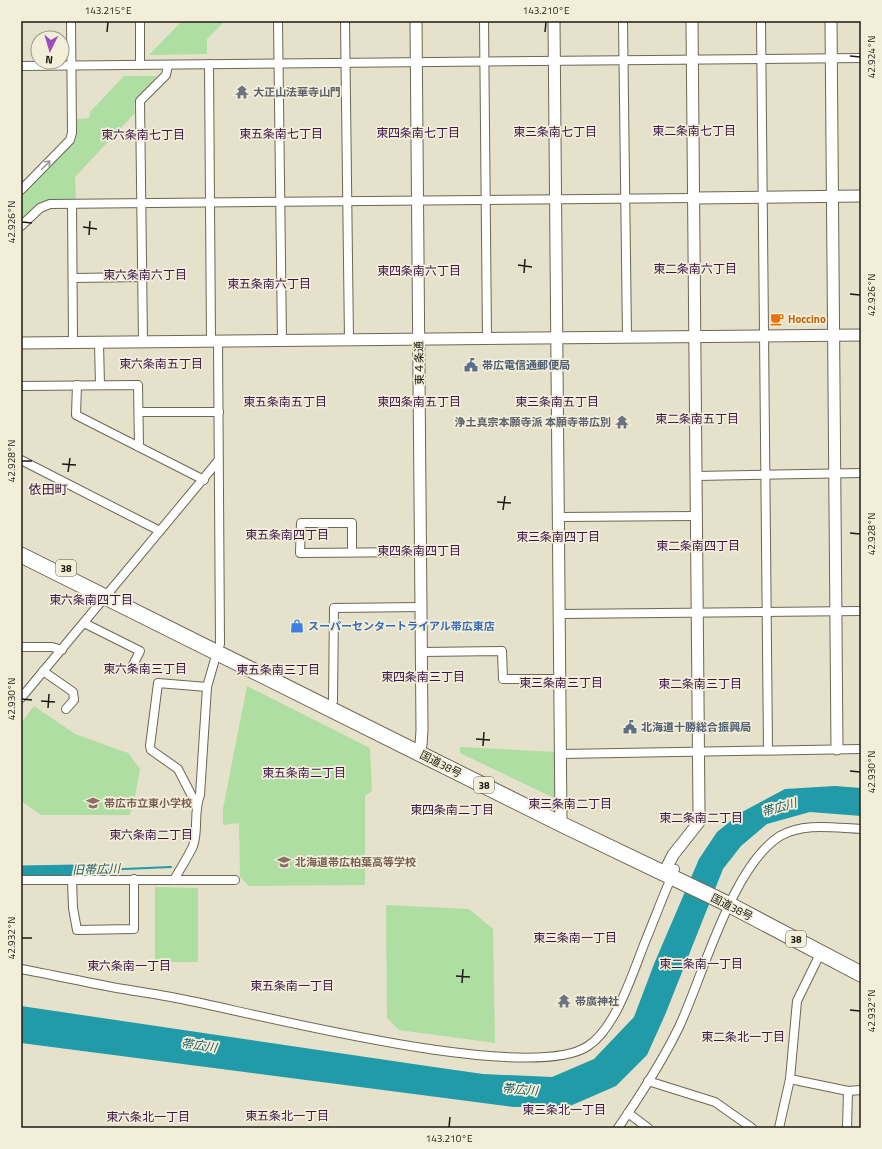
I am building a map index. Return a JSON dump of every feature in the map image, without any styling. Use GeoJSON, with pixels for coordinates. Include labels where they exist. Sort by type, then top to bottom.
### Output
{"type":"FeatureCollection","features":[{"type":"Feature","properties":{"kind":"highway","name":"国道38号"},"geometry":{"type":"LineString","coordinates":[[21,545],[109,594]]}},
{"type":"Feature","properties":{"kind":"highway","name":"国道38号"},"geometry":{"type":"LineString","coordinates":[[21,555],[109,594],[561,819],[861,964]]}},
{"type":"Feature","properties":{"kind":"highway","name":"国道38号"},"geometry":{"type":"LineString","coordinates":[[218,648],[333,701],[420,748]]}},
{"type":"Feature","properties":{"kind":"highway","name":"国道38号"},"geometry":{"type":"LineString","coordinates":[[728,901],[861,974]]}},
{"type":"Feature","properties":{"kind":"street"},"geometry":{"type":"LineString","coordinates":[[21,190],[70,140],[72,133],[71,21]]}},
{"type":"Feature","properties":{"kind":"street"},"geometry":{"type":"LineString","coordinates":[[140,21],[140,65]]}},
{"type":"Feature","properties":{"kind":"street"},"geometry":{"type":"LineString","coordinates":[[278,21],[282,341]]}},
{"type":"Feature","properties":{"kind":"street"},"geometry":{"type":"LineString","coordinates":[[346,21],[349,201],[349,340]]}},
{"type":"Feature","properties":{"kind":"street","name":"東４条通"},"geometry":{"type":"LineString","coordinates":[[416,21],[422,652],[420,748]]}},
{"type":"Feature","properties":{"kind":"street"},"geometry":{"type":"LineString","coordinates":[[484,21],[488,339]]}},
{"type":"Feature","properties":{"kind":"street"},"geometry":{"type":"LineString","coordinates":[[554,21],[562,754],[561,819]]}},
{"type":"Feature","properties":{"kind":"street"},"geometry":{"type":"LineString","coordinates":[[623,21],[627,337]]}},
{"type":"Feature","properties":{"kind":"street"},"geometry":{"type":"LineString","coordinates":[[21,969],[186,1000],[278,1021],[434,1049],[507,1059],[563,1056],[588,1047],[599,1037],[610,1020],[630,982],[669,871],[699,822],[700,752],[697,612],[692,21]]}},
{"type":"Feature","properties":{"kind":"street"},"geometry":{"type":"LineString","coordinates":[[761,21],[768,750]]}},
{"type":"Feature","properties":{"kind":"street"},"geometry":{"type":"LineString","coordinates":[[831,21],[837,749]]}},
{"type":"Feature","properties":{"kind":"street"},"geometry":{"type":"LineString","coordinates":[[21,66],[861,58]]}},
{"type":"Feature","properties":{"kind":"street"},"geometry":{"type":"LineString","coordinates":[[174,880],[193,846],[196,804],[200,796],[207,687],[218,648],[219,412],[214,341],[209,64]]}},
{"type":"Feature","properties":{"kind":"street"},"geometry":{"type":"LineString","coordinates":[[143,342],[140,101],[166,76],[168,65]]}},
{"type":"Feature","properties":{"kind":"street"},"geometry":{"type":"LineString","coordinates":[[21,226],[40,208],[50,204],[861,196]]}},
{"type":"Feature","properties":{"kind":"street"},"geometry":{"type":"LineString","coordinates":[[72,204],[73,342]]}},
{"type":"Feature","properties":{"kind":"street"},"geometry":{"type":"LineString","coordinates":[[73,278],[142,277]]}},
{"type":"Feature","properties":{"kind":"street"},"geometry":{"type":"LineString","coordinates":[[21,343],[861,335]]}},
{"type":"Feature","properties":{"kind":"street"},"geometry":{"type":"LineString","coordinates":[[99,342],[100,385]]}},
{"type":"Feature","properties":{"kind":"street"},"geometry":{"type":"LineString","coordinates":[[77,385],[76,415],[204,480]]}},
{"type":"Feature","properties":{"kind":"street"},"geometry":{"type":"LineString","coordinates":[[21,386],[138,385],[139,447]]}},
{"type":"Feature","properties":{"kind":"street"},"geometry":{"type":"LineString","coordinates":[[139,412],[219,412]]}},
{"type":"Feature","properties":{"kind":"street"},"geometry":{"type":"LineString","coordinates":[[21,460],[160,531]]}},
{"type":"Feature","properties":{"kind":"street"},"geometry":{"type":"LineString","coordinates":[[21,698],[24,690],[62,650],[218,462]]}},
{"type":"Feature","properties":{"kind":"street"},"geometry":{"type":"LineString","coordinates":[[696,476],[861,473]]}},
{"type":"Feature","properties":{"kind":"street"},"geometry":{"type":"LineString","coordinates":[[559,517],[697,516]]}},
{"type":"Feature","properties":{"kind":"street"},"geometry":{"type":"LineString","coordinates":[[352,554],[352,523],[301,523],[300,553],[352,554],[421,552]]}},
{"type":"Feature","properties":{"kind":"street"},"geometry":{"type":"LineString","coordinates":[[333,701],[334,608],[421,607]]}},
{"type":"Feature","properties":{"kind":"street"},"geometry":{"type":"LineString","coordinates":[[560,614],[861,611]]}},
{"type":"Feature","properties":{"kind":"street"},"geometry":{"type":"LineString","coordinates":[[84,623],[140,651],[133,665]]}},
{"type":"Feature","properties":{"kind":"street"},"geometry":{"type":"LineString","coordinates":[[21,647],[52,647],[62,650]]}},
{"type":"Feature","properties":{"kind":"street"},"geometry":{"type":"LineString","coordinates":[[422,652],[502,651],[503,680],[561,679]]}},
{"type":"Feature","properties":{"kind":"street"},"geometry":{"type":"LineString","coordinates":[[43,671],[73,692],[74,700],[66,709]]}},
{"type":"Feature","properties":{"kind":"street"},"geometry":{"type":"LineString","coordinates":[[196,804],[178,769],[151,750],[150,746],[158,683],[207,687]]}},
{"type":"Feature","properties":{"kind":"street"},"geometry":{"type":"LineString","coordinates":[[562,754],[861,748]]}},
{"type":"Feature","properties":{"kind":"street"},"geometry":{"type":"LineString","coordinates":[[618,1128],[648,1081],[679,1026],[728,901],[766,847],[781,836],[794,830],[814,827],[861,829]]}},
{"type":"Feature","properties":{"kind":"street"},"geometry":{"type":"LineString","coordinates":[[72,880],[73,908],[77,930],[134,929],[134,879]]}},
{"type":"Feature","properties":{"kind":"street"},"geometry":{"type":"LineString","coordinates":[[21,880],[235,880]]}},
{"type":"Feature","properties":{"kind":"street"},"geometry":{"type":"LineString","coordinates":[[778,1128],[790,1079],[797,1001],[821,952]]}},
{"type":"Feature","properties":{"kind":"street"},"geometry":{"type":"LineString","coordinates":[[790,1079],[848,1091],[861,1090]]}},
{"type":"Feature","properties":{"kind":"street"},"geometry":{"type":"LineString","coordinates":[[648,1081],[715,1102],[752,1128]]}},
{"type":"Feature","properties":{"kind":"street"},"geometry":{"type":"LineString","coordinates":[[847,1128],[848,1091]]}},
{"type":"Feature","properties":{"kind":"street"},"geometry":{"type":"LineString","coordinates":[[628,1113],[648,1128]]}},
{"type":"Feature","properties":{"kind":"green space"},"geometry":{"type":"Polygon","coordinates":[[[182,21],[225,21],[207,39],[207,54],[149,55],[182,21]]]}},
{"type":"Feature","properties":{"kind":"green space"},"geometry":{"type":"Polygon","coordinates":[[[124,76],[157,76],[134,104],[135,113],[75,177],[76,201],[45,201],[21,222],[21,196],[76,139],[77,119],[89,118],[90,112],[124,76]]]}},
{"type":"Feature","properties":{"kind":"green space"},"geometry":{"type":"Polygon","coordinates":[[[247,686],[370,748],[372,791],[365,796],[365,885],[249,886],[240,877],[239,823],[223,825],[223,809],[247,686]]]}},
{"type":"Feature","properties":{"kind":"green space"},"geometry":{"type":"Polygon","coordinates":[[[34,706],[75,734],[128,753],[140,769],[133,808],[129,815],[41,815],[21,801],[21,723],[34,706]]]}},
{"type":"Feature","properties":{"kind":"green space"},"geometry":{"type":"Polygon","coordinates":[[[460,747],[556,752],[556,799],[460,753],[460,747]]]}},
{"type":"Feature","properties":{"kind":"green space"},"geometry":{"type":"Polygon","coordinates":[[[155,887],[198,888],[198,962],[155,962],[155,887]]]}},
{"type":"Feature","properties":{"kind":"green space"},"geometry":{"type":"Polygon","coordinates":[[[386,905],[469,909],[493,929],[495,1043],[399,1030],[387,1018],[386,905]]]}},
{"type":"Feature","properties":{"kind":"water","name":"帯広川"},"geometry":{"type":"Polygon","coordinates":[[[835,786],[861,788],[861,816],[810,812],[767,824],[741,846],[723,869],[665,1015],[647,1055],[616,1086],[570,1106],[513,1107],[21,1043],[21,1006],[483,1074],[552,1077],[594,1059],[634,1017],[654,964],[699,859],[717,832],[742,812],[785,789],[835,786]]]}},
{"type":"Feature","properties":{"kind":"waterway","name":"旧帯広川"},"geometry":{"type":"LineString","coordinates":[[77,871],[171,867]]}},
{"type":"Feature","properties":{"kind":"waterway","name":"旧帯広川"},"geometry":{"type":"LineString","coordinates":[[21,872],[77,871]]}},
{"type":"Feature","properties":{"kind":"place","name":"大正山法華寺山門"},"geometry":{"type":"Point","coordinates":[242,92]}},
{"type":"Feature","properties":{"kind":"place","name":"Hoccino"},"geometry":{"type":"Point","coordinates":[777,319]}},
{"type":"Feature","properties":{"kind":"place","name":"帯広電信通郵便局"},"geometry":{"type":"Point","coordinates":[471,365]}},
{"type":"Feature","properties":{"kind":"place","name":"浄土真宗本願寺派 本願寺帯広別"},"geometry":{"type":"Point","coordinates":[622,422]}},
{"type":"Feature","properties":{"kind":"place","name":"スーパーセンタートライアル帯広東店"},"geometry":{"type":"Point","coordinates":[297,626]}},
{"type":"Feature","properties":{"kind":"place","name":"北海道十勝総合振興局"},"geometry":{"type":"Point","coordinates":[630,727]}},
{"type":"Feature","properties":{"kind":"place","name":"帯広市立東小学校"},"geometry":{"type":"Point","coordinates":[93,803]}},
{"type":"Feature","properties":{"kind":"place","name":"北海道帯広柏葉高等学校"},"geometry":{"type":"Point","coordinates":[284,862]}},
{"type":"Feature","properties":{"kind":"place","name":"帯廣神社"},"geometry":{"type":"Point","coordinates":[564,1001]}},
{"type":"Feature","properties":{"kind":"district","name":"東二条南七丁目"},"geometry":{"type":"Point","coordinates":[694,130]}},
{"type":"Feature","properties":{"kind":"district","name":"東三条南七丁目"},"geometry":{"type":"Point","coordinates":[555,131]}},
{"type":"Feature","properties":{"kind":"district","name":"東四条南七丁目"},"geometry":{"type":"Point","coordinates":[418,132]}},
{"type":"Feature","properties":{"kind":"district","name":"東五条南七丁目"},"geometry":{"type":"Point","coordinates":[281,133]}},
{"type":"Feature","properties":{"kind":"district","name":"東六条南七丁目"},"geometry":{"type":"Point","coordinates":[143,134]}},
{"type":"Feature","properties":{"kind":"district","name":"東二条南六丁目"},"geometry":{"type":"Point","coordinates":[695,268]}},
{"type":"Feature","properties":{"kind":"district","name":"東四条南六丁目"},"geometry":{"type":"Point","coordinates":[419,270]}},
{"type":"Feature","properties":{"kind":"district","name":"東六条南六丁目"},"geometry":{"type":"Point","coordinates":[145,274]}},
{"type":"Feature","properties":{"kind":"district","name":"東五条南六丁目"},"geometry":{"type":"Point","coordinates":[269,283]}},
{"type":"Feature","properties":{"kind":"district","name":"東六条南五丁目"},"geometry":{"type":"Point","coordinates":[161,363]}},
{"type":"Feature","properties":{"kind":"district","name":"東五条南五丁目"},"geometry":{"type":"Point","coordinates":[285,401]}},
{"type":"Feature","properties":{"kind":"district","name":"東四条南五丁目"},"geometry":{"type":"Point","coordinates":[419,401]}},
{"type":"Feature","properties":{"kind":"district","name":"東三条南五丁目"},"geometry":{"type":"Point","coordinates":[557,401]}},
{"type":"Feature","properties":{"kind":"district","name":"東二条南五丁目"},"geometry":{"type":"Point","coordinates":[697,418]}},
{"type":"Feature","properties":{"kind":"district","name":"依田町"},"geometry":{"type":"Point","coordinates":[48,489]}},
{"type":"Feature","properties":{"kind":"district","name":"東五条南四丁目"},"geometry":{"type":"Point","coordinates":[287,534]}},
{"type":"Feature","properties":{"kind":"district","name":"東三条南四丁目"},"geometry":{"type":"Point","coordinates":[558,536]}},
{"type":"Feature","properties":{"kind":"district","name":"東二条南四丁目"},"geometry":{"type":"Point","coordinates":[698,545]}},
{"type":"Feature","properties":{"kind":"district","name":"東四条南四丁目"},"geometry":{"type":"Point","coordinates":[419,550]}},
{"type":"Feature","properties":{"kind":"district","name":"東六条南四丁目"},"geometry":{"type":"Point","coordinates":[91,599]}},
{"type":"Feature","properties":{"kind":"district","name":"東六条南三丁目"},"geometry":{"type":"Point","coordinates":[145,668]}},
{"type":"Feature","properties":{"kind":"district","name":"東五条南三丁目"},"geometry":{"type":"Point","coordinates":[278,669]}},
{"type":"Feature","properties":{"kind":"district","name":"東四条南三丁目"},"geometry":{"type":"Point","coordinates":[423,676]}},
{"type":"Feature","properties":{"kind":"district","name":"東三条南三丁目"},"geometry":{"type":"Point","coordinates":[561,682]}},
{"type":"Feature","properties":{"kind":"district","name":"東二条南三丁目"},"geometry":{"type":"Point","coordinates":[700,683]}},
{"type":"Feature","properties":{"kind":"district","name":"東五条南二丁目"},"geometry":{"type":"Point","coordinates":[304,772]}},
{"type":"Feature","properties":{"kind":"district","name":"東三条南二丁目"},"geometry":{"type":"Point","coordinates":[570,803]}},
{"type":"Feature","properties":{"kind":"district","name":"東四条南二丁目"},"geometry":{"type":"Point","coordinates":[452,809]}},
{"type":"Feature","properties":{"kind":"district","name":"東二条南二丁目"},"geometry":{"type":"Point","coordinates":[701,817]}},
{"type":"Feature","properties":{"kind":"district","name":"東六条南二丁目"},"geometry":{"type":"Point","coordinates":[151,834]}},
{"type":"Feature","properties":{"kind":"district","name":"東三条南一丁目"},"geometry":{"type":"Point","coordinates":[575,937]}},
{"type":"Feature","properties":{"kind":"district","name":"東二条南一丁目"},"geometry":{"type":"Point","coordinates":[701,963]}},
{"type":"Feature","properties":{"kind":"district","name":"東六条南一丁目"},"geometry":{"type":"Point","coordinates":[129,965]}},
{"type":"Feature","properties":{"kind":"district","name":"東五条南一丁目"},"geometry":{"type":"Point","coordinates":[292,985]}},
{"type":"Feature","properties":{"kind":"district","name":"東二条北一丁目"},"geometry":{"type":"Point","coordinates":[743,1036]}},
{"type":"Feature","properties":{"kind":"district","name":"東三条北一丁目"},"geometry":{"type":"Point","coordinates":[564,1109]}},
{"type":"Feature","properties":{"kind":"district","name":"東五条北一丁目"},"geometry":{"type":"Point","coordinates":[287,1115]}},
{"type":"Feature","properties":{"kind":"district","name":"東六条北一丁目"},"geometry":{"type":"Point","coordinates":[148,1116]}}]}
